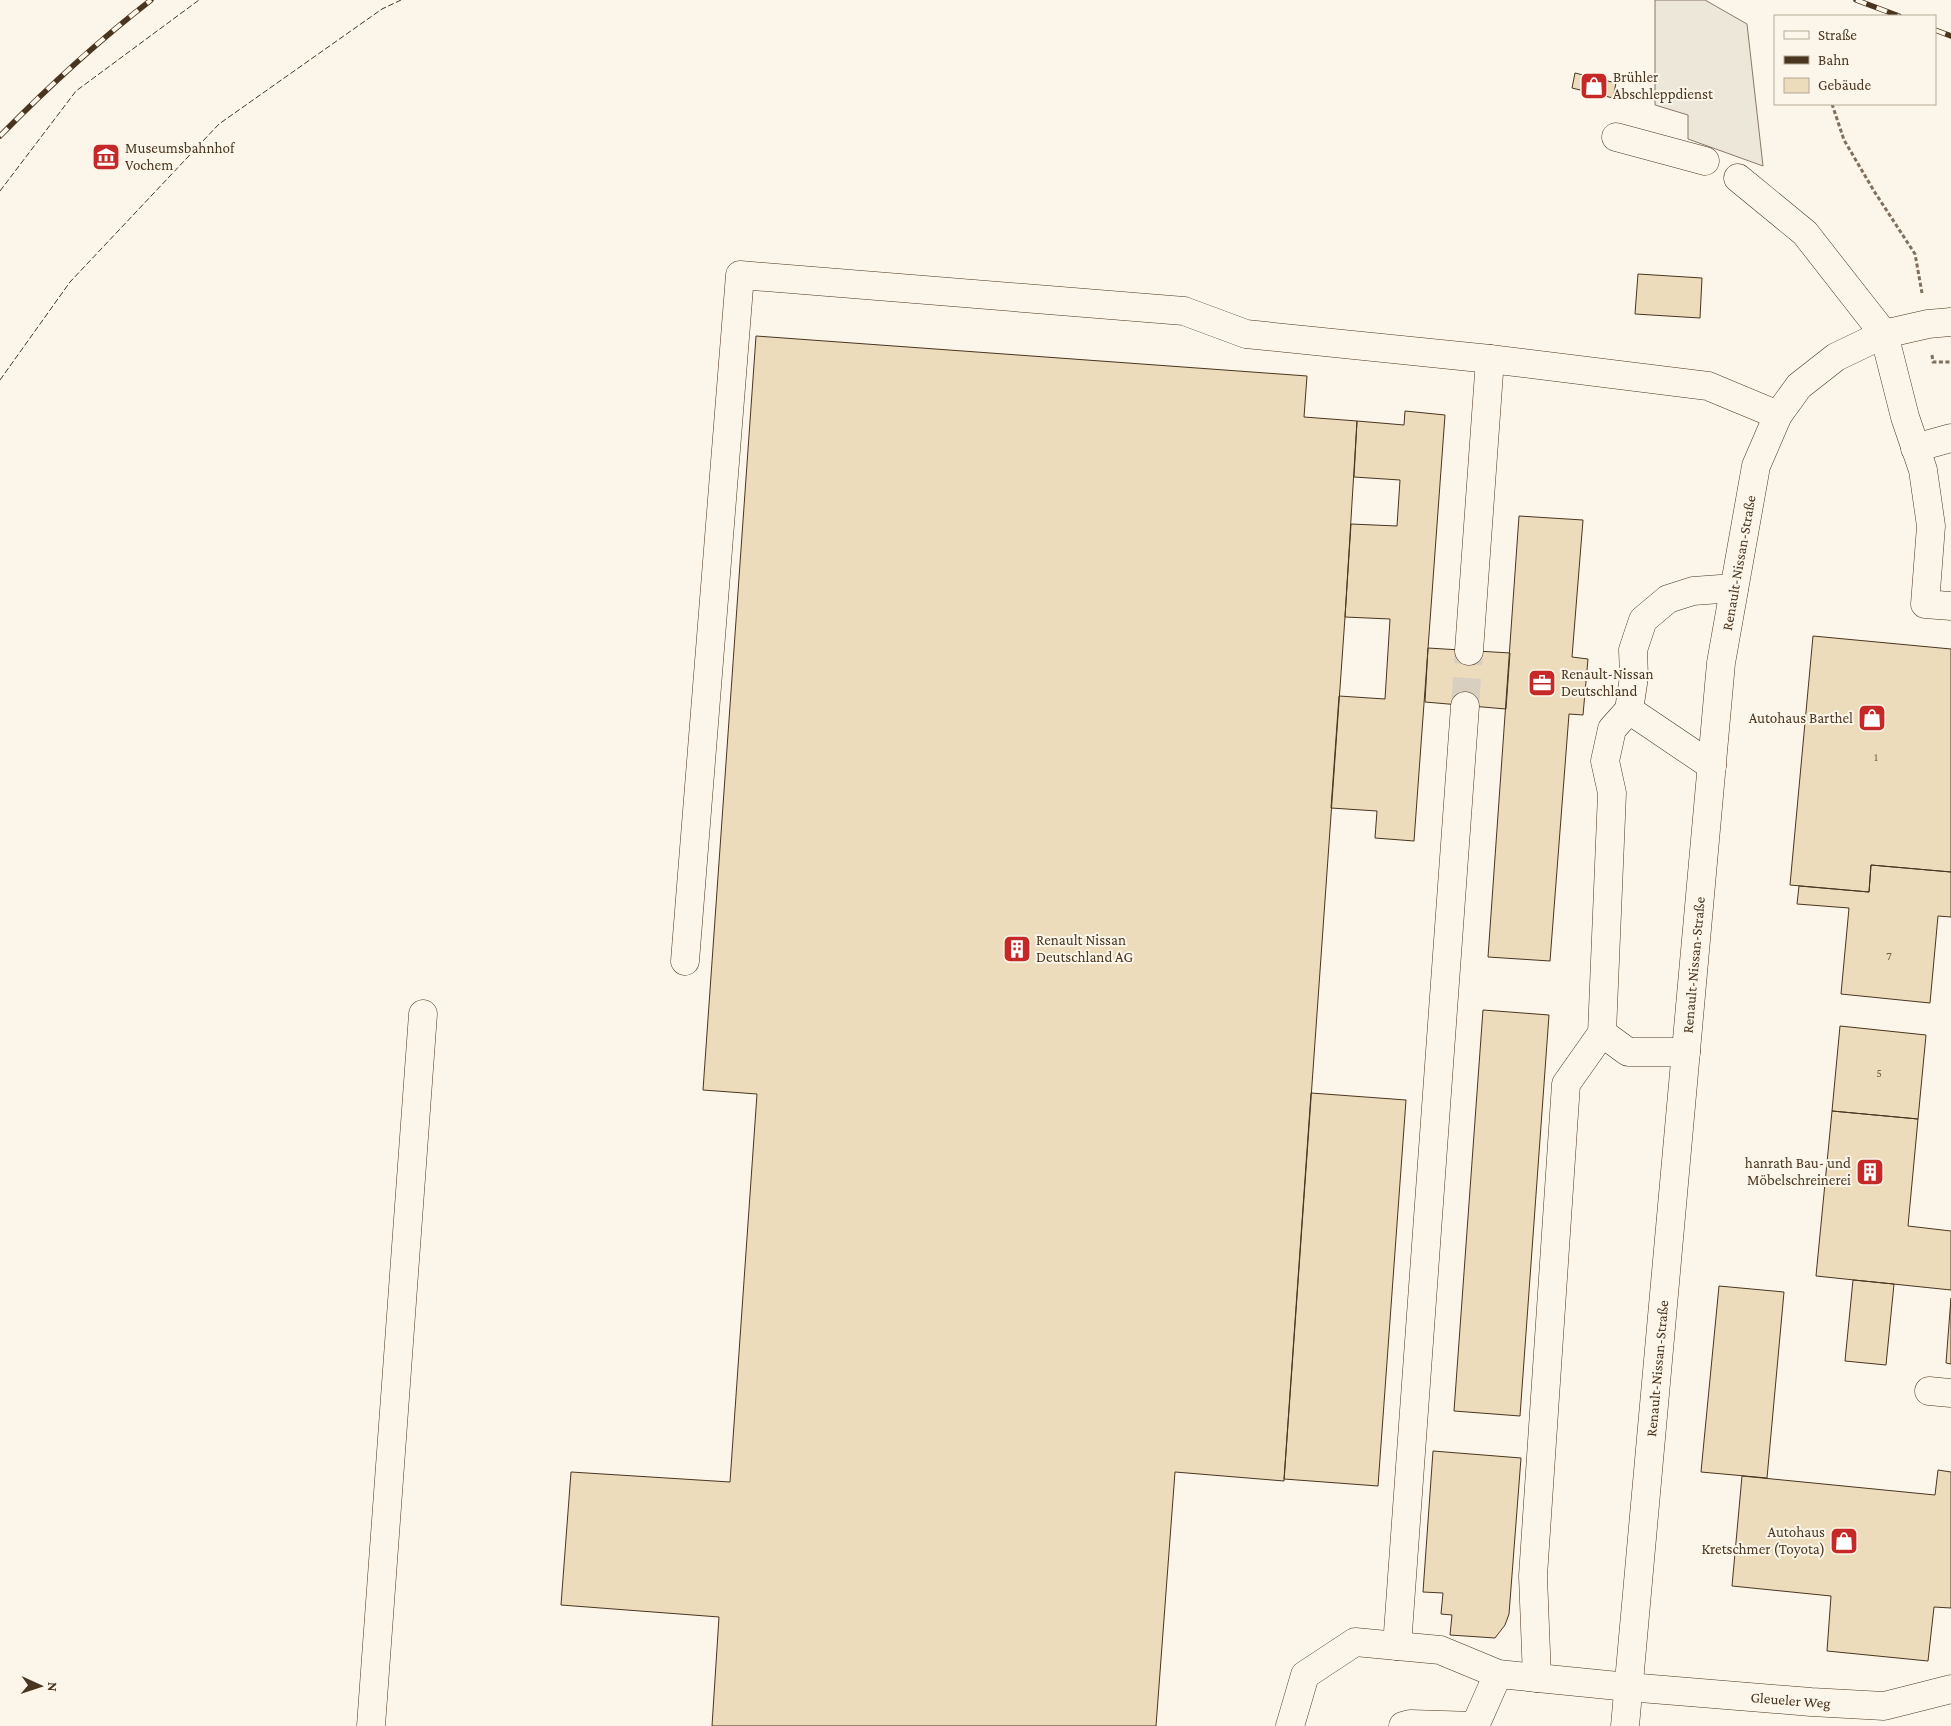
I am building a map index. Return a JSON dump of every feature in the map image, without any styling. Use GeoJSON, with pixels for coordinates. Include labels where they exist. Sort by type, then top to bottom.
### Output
{"type":"FeatureCollection","features":[{"type":"Feature","properties":{"kind":"street"},"geometry":{"type":"LineString","coordinates":[[1616,137],[1705,161]]}},
{"type":"Feature","properties":{"kind":"street"},"geometry":{"type":"LineString","coordinates":[[1738,178],[1805,233],[1884,334],[1905,417],[1940,515],[1931,526],[1926,604],[1951,606]]}},
{"type":"Feature","properties":{"kind":"street"},"geometry":{"type":"LineString","coordinates":[[685,961],[740,275],[1184,311],[1246,334],[1490,359],[1708,386],[1778,416]]}},
{"type":"Feature","properties":{"kind":"street","name":"Renault-Nissan-Straße"},"geometry":{"type":"LineString","coordinates":[[1625,1726],[1721,663],[1756,466],[1778,416],[1799,386],[1836,357],[1884,334],[1940,323]]}},
{"type":"Feature","properties":{"kind":"street"},"geometry":{"type":"LineString","coordinates":[[1469,651],[1490,359]]}},
{"type":"Feature","properties":{"kind":"street"},"geometry":{"type":"LineString","coordinates":[[1915,448],[1951,438]]}},
{"type":"Feature","properties":{"kind":"street"},"geometry":{"type":"LineString","coordinates":[[1537,1678],[1534,1576],[1566,1084],[1602,1033],[1612,793],[1605,761],[1612,729],[1629,710],[1634,676],[1633,650],[1643,620],[1668,599],[1693,591],[1734,588]]}},
{"type":"Feature","properties":{"kind":"street"},"geometry":{"type":"LineString","coordinates":[[1397,1646],[1465,706]]}},
{"type":"Feature","properties":{"kind":"street"},"geometry":{"type":"LineString","coordinates":[[1629,710],[1712,766]]}},
{"type":"Feature","properties":{"kind":"street"},"geometry":{"type":"LineString","coordinates":[[371,1726],[423,1014]]}},
{"type":"Feature","properties":{"kind":"street"},"geometry":{"type":"LineString","coordinates":[[1602,1033],[1628,1052],[1686,1052]]}},
{"type":"Feature","properties":{"kind":"street","name":"Gleueler Weg"},"geometry":{"type":"LineString","coordinates":[[1290,1726],[1304,1675],[1354,1642],[1440,1650],[1498,1674],[1628,1687],[1810,1714],[1884,1706],[1951,1689]]}},
{"type":"Feature","properties":{"kind":"street"},"geometry":{"type":"LineString","coordinates":[[1403,1726],[1410,1724],[1476,1726],[1498,1674]]}},
{"type":"Feature","properties":{"kind":"path"},"geometry":{"type":"LineString","coordinates":[[1832,105],[1844,140],[1915,254],[1940,323]]}},
{"type":"Feature","properties":{"kind":"shaded area"},"geometry":{"type":"Polygon","coordinates":[[[1655,0],[1705,0],[1747,24],[1763,166],[1688,139],[1688,115],[1655,105],[1655,0]]]}},
{"type":"Feature","properties":{"kind":"building","name":"Brühler Abschleppdienst"},"geometry":{"type":"Polygon","coordinates":[[[1575,73],[1616,83],[1613,98],[1572,88],[1575,73]]]}},
{"type":"Feature","properties":{"kind":"building"},"geometry":{"type":"Polygon","coordinates":[[[1638,274],[1702,278],[1700,318],[1635,314],[1638,274]]]}},
{"type":"Feature","properties":{"kind":"building","name":"Renault Nissan Deutschland AG"},"geometry":{"type":"Polygon","coordinates":[[[756,336],[1307,376],[1304,417],[1357,421],[1284,1481],[1175,1472],[1156,1726],[712,1726],[719,1617],[561,1605],[571,1472],[730,1482],[757,1094],[703,1090],[756,336]]]}},
{"type":"Feature","properties":{"kind":"building"},"geometry":{"type":"Polygon","coordinates":[[[1405,411],[1445,415],[1414,841],[1375,838],[1377,811],[1331,808],[1339,696],[1385,699],[1390,619],[1345,617],[1351,524],[1397,526],[1400,480],[1354,477],[1357,421],[1404,425],[1405,411]]]}},
{"type":"Feature","properties":{"kind":"building"},"geometry":{"type":"Polygon","coordinates":[[[1519,516],[1583,520],[1572,657],[1588,659],[1583,715],[1569,714],[1550,961],[1488,957],[1519,516]]]}},
{"type":"Feature","properties":{"kind":"building"},"geometry":{"type":"Polygon","coordinates":[[[1813,636],[1951,649],[1951,872],[1871,865],[1869,892],[1790,885],[1813,636]]]}},
{"type":"Feature","properties":{"kind":"building"},"geometry":{"type":"Polygon","coordinates":[[[1428,648],[1510,653],[1506,709],[1425,702],[1428,648]]]}},
{"type":"Feature","properties":{"kind":"building"},"geometry":{"type":"Polygon","coordinates":[[[1871,865],[1951,872],[1951,917],[1938,916],[1930,1003],[1841,994],[1849,908],[1797,904],[1799,886],[1869,892],[1871,865]]]}},
{"type":"Feature","properties":{"kind":"building"},"geometry":{"type":"Polygon","coordinates":[[[1483,1010],[1549,1015],[1520,1416],[1454,1411],[1483,1010]]]}},
{"type":"Feature","properties":{"kind":"building"},"geometry":{"type":"Polygon","coordinates":[[[1840,1026],[1926,1035],[1918,1119],[1832,1111],[1840,1026]]]}},
{"type":"Feature","properties":{"kind":"building"},"geometry":{"type":"Polygon","coordinates":[[[1311,1093],[1406,1100],[1378,1486],[1284,1479],[1311,1093]]]}},
{"type":"Feature","properties":{"kind":"building","name":"hanrath Bau- und Möbelschreinerei"},"geometry":{"type":"Polygon","coordinates":[[[1832,1111],[1918,1119],[1908,1226],[1951,1231],[1951,1290],[1816,1276],[1832,1111]]]}},
{"type":"Feature","properties":{"kind":"building"},"geometry":{"type":"Polygon","coordinates":[[[1853,1280],[1894,1284],[1886,1365],[1845,1361],[1853,1280]]]}},
{"type":"Feature","properties":{"kind":"building"},"geometry":{"type":"Polygon","coordinates":[[[1719,1286],[1784,1292],[1767,1478],[1701,1472],[1719,1286]]]}},
{"type":"Feature","properties":{"kind":"building"},"geometry":{"type":"Polygon","coordinates":[[[1951,1298],[1951,1364],[1946,1363],[1951,1298]]]}},
{"type":"Feature","properties":{"kind":"building"},"geometry":{"type":"Polygon","coordinates":[[[1433,1451],[1521,1458],[1509,1614],[1505,1625],[1495,1638],[1450,1635],[1452,1615],[1441,1614],[1443,1593],[1423,1592],[1433,1451]]]}},
{"type":"Feature","properties":{"kind":"building","name":"Autohaus Kretschmer (Toyota)"},"geometry":{"type":"Polygon","coordinates":[[[1938,1470],[1951,1472],[1951,1608],[1934,1607],[1928,1661],[1827,1651],[1831,1596],[1732,1586],[1742,1476],[1935,1495],[1938,1470]]]}},
{"type":"Feature","properties":{"kind":"tunnel"},"geometry":{"type":"LineString","coordinates":[[1465,706],[1469,651]]}},
{"type":"Feature","properties":{"kind":"railway"},"geometry":{"type":"LineString","coordinates":[[0,136],[73,65],[151,0]]}},
{"type":"Feature","properties":{"kind":"railway"},"geometry":{"type":"LineString","coordinates":[[1856,0],[1896,15]]}},
{"type":"Feature","properties":{"kind":"railway"},"geometry":{"type":"LineString","coordinates":[[1936,30],[1951,36]]}},
{"type":"Feature","properties":{"kind":"fence"},"geometry":{"type":"LineString","coordinates":[[0,191],[76,91],[199,0]]}},
{"type":"Feature","properties":{"kind":"fence"},"geometry":{"type":"LineString","coordinates":[[0,380],[70,282],[219,124],[382,9],[401,0]]}},
{"type":"Feature","properties":{"kind":"place","name":"Brühler Abschleppdienst"},"geometry":{"type":"Point","coordinates":[1594,86]}},
{"type":"Feature","properties":{"kind":"place","name":"Museumsbahnhof Vochem"},"geometry":{"type":"Point","coordinates":[106,157]}},
{"type":"Feature","properties":{"kind":"place","name":"Renault-Nissan Deutschland"},"geometry":{"type":"Point","coordinates":[1542,683]}},
{"type":"Feature","properties":{"kind":"place","name":"Autohaus Barthel"},"geometry":{"type":"Point","coordinates":[1872,718]}},
{"type":"Feature","properties":{"kind":"place","name":"Renault Nissan Deutschland AG"},"geometry":{"type":"Point","coordinates":[1017,949]}},
{"type":"Feature","properties":{"kind":"place","name":"hanrath Bau- und Möbelschreinerei"},"geometry":{"type":"Point","coordinates":[1870,1172]}},
{"type":"Feature","properties":{"kind":"place","name":"Autohaus Kretschmer (Toyota)"},"geometry":{"type":"Point","coordinates":[1844,1541]}}]}
